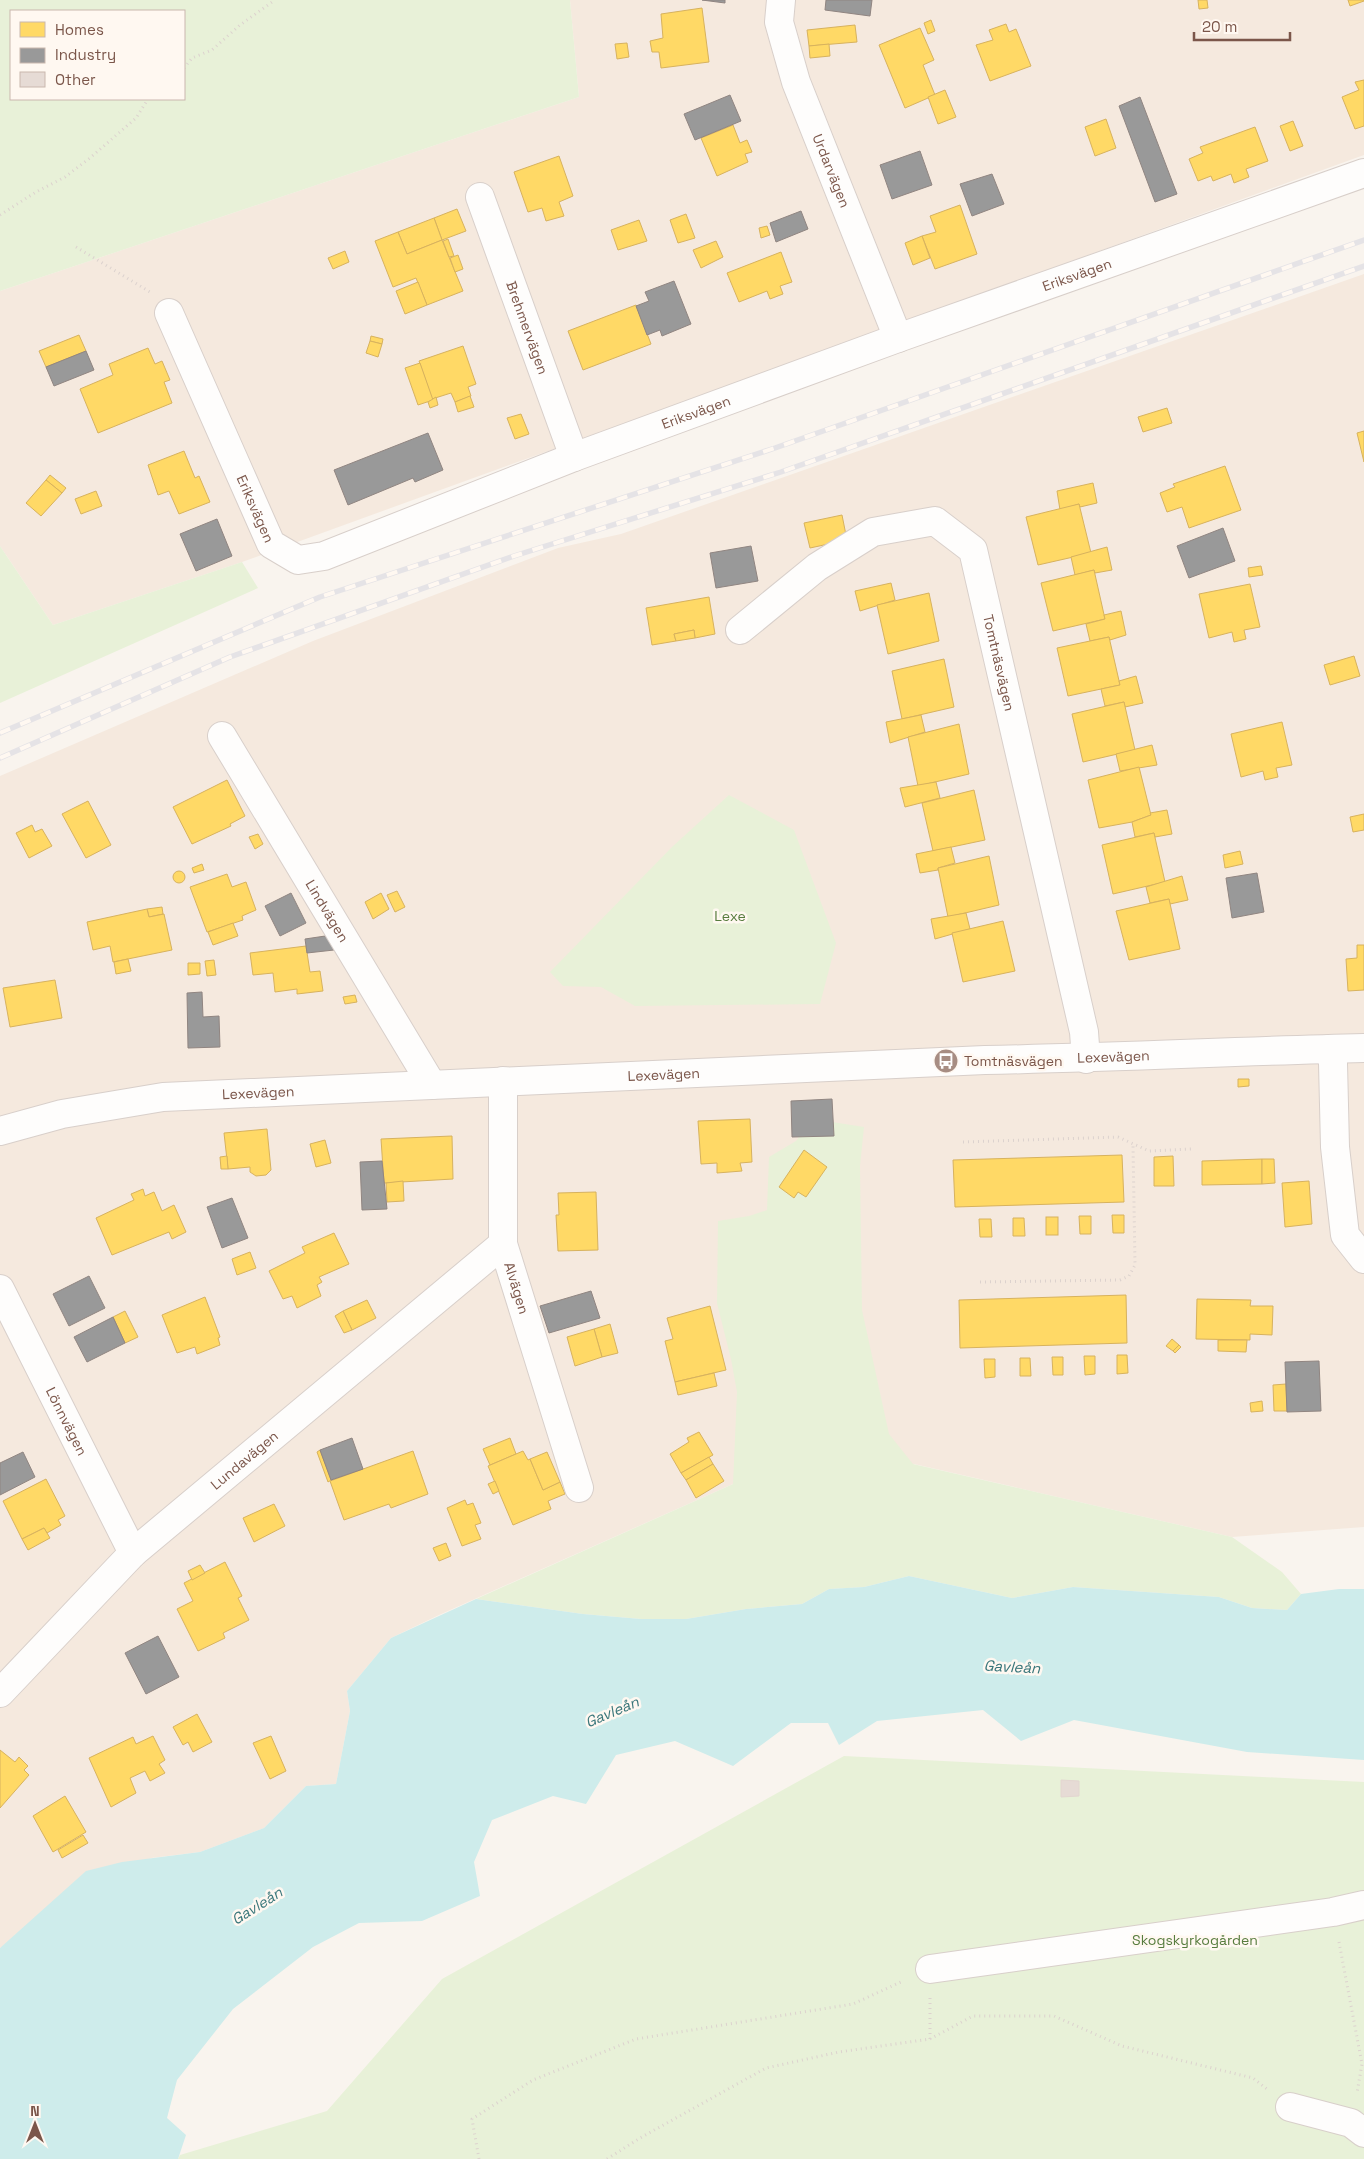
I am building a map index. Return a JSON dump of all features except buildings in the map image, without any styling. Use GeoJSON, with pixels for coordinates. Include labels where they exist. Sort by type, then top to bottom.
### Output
{"type":"FeatureCollection","features":[{"type":"Feature","properties":{"kind":"street","name":"Urdarvägen"},"geometry":{"type":"LineString","coordinates":[[780,0],[779,22],[796,82],[898,338]]}},
{"type":"Feature","properties":{"kind":"street","name":"Eriksvägen"},"geometry":{"type":"LineString","coordinates":[[169,313],[271,544],[298,560],[324,556],[574,457],[898,338],[1364,173]]}},
{"type":"Feature","properties":{"kind":"street","name":"Brehmervägen"},"geometry":{"type":"LineString","coordinates":[[480,197],[574,457]]}},
{"type":"Feature","properties":{"kind":"street","name":"Tomtnäsvägen"},"geometry":{"type":"LineString","coordinates":[[740,630],[817,567],[873,532],[935,521],[973,550],[1084,1032],[1086,1058]]}},
{"type":"Feature","properties":{"kind":"street","name":"Lindvägen"},"geometry":{"type":"LineString","coordinates":[[222,736],[432,1085]]}},
{"type":"Feature","properties":{"kind":"street","name":"Lexevägen"},"geometry":{"type":"LineString","coordinates":[[0,1131],[62,1114],[163,1097],[503,1080],[985,1060],[1364,1048]]}},
{"type":"Feature","properties":{"kind":"street"},"geometry":{"type":"LineString","coordinates":[[1330,1049],[1333,1063],[1335,1147],[1346,1235],[1364,1259]]}},
{"type":"Feature","properties":{"kind":"street","name":"Alvägen"},"geometry":{"type":"LineString","coordinates":[[503,1080],[504,1244],[579,1488]]}},
{"type":"Feature","properties":{"kind":"street","name":"Lundavägen"},"geometry":{"type":"LineString","coordinates":[[0,1693],[133,1553],[504,1244]]}},
{"type":"Feature","properties":{"kind":"street","name":"Lönnvägen"},"geometry":{"type":"LineString","coordinates":[[0,1289],[133,1553]]}},
{"type":"Feature","properties":{"kind":"street"},"geometry":{"type":"LineString","coordinates":[[930,1969],[1333,1912],[1364,1905]]}},
{"type":"Feature","properties":{"kind":"street"},"geometry":{"type":"LineString","coordinates":[[1290,2107],[1358,2128]]}},
{"type":"Feature","properties":{"kind":"path"},"geometry":{"type":"LineString","coordinates":[[185,67],[192,58],[212,50],[240,25],[275,0]]}},
{"type":"Feature","properties":{"kind":"path"},"geometry":{"type":"LineString","coordinates":[[0,215],[36,192],[66,177],[136,118],[147,100]]}},
{"type":"Feature","properties":{"kind":"path"},"geometry":{"type":"LineString","coordinates":[[76,247],[148,288],[169,313]]}},
{"type":"Feature","properties":{"kind":"path"},"geometry":{"type":"LineString","coordinates":[[963,1142],[1118,1138],[1149,1151],[1192,1149]]}},
{"type":"Feature","properties":{"kind":"path"},"geometry":{"type":"LineString","coordinates":[[980,1282],[1120,1280],[1129,1276],[1135,1265],[1132,1145]]}},
{"type":"Feature","properties":{"kind":"path"},"geometry":{"type":"LineString","coordinates":[[1333,1912],[1362,2064],[1358,2128]]}},
{"type":"Feature","properties":{"kind":"path"},"geometry":{"type":"LineString","coordinates":[[480,2159],[472,2119],[534,2080],[636,2039],[853,2004],[930,1969],[930,2039]]}},
{"type":"Feature","properties":{"kind":"path"},"geometry":{"type":"LineString","coordinates":[[607,2159],[640,2138],[766,2068],[839,2052],[930,2039],[973,2016],[1054,2016],[1122,2046],[1253,2078],[1290,2107]]}},
{"type":"Feature","properties":{"kind":"shaded area"},"geometry":{"type":"Polygon","coordinates":[[[570,0],[1364,0],[1364,155],[242,562],[53,625],[0,546],[0,291],[579,97],[570,0]]]}},
{"type":"Feature","properties":{"kind":"shaded area"},"geometry":{"type":"Polygon","coordinates":[[[1364,274],[1364,1527],[1232,1537],[914,1464],[733,1484],[391,1638],[347,1691],[350,1711],[336,1784],[306,1786],[264,1828],[200,1852],[151,1858],[0,1948],[0,776],[313,641],[558,548],[621,534],[1364,274]]]}},
{"type":"Feature","properties":{"kind":"green space"},"geometry":{"type":"Polygon","coordinates":[[[0,0],[570,0],[579,97],[0,291],[0,0]]]}},
{"type":"Feature","properties":{"kind":"green space"},"geometry":{"type":"Polygon","coordinates":[[[0,546],[53,625],[242,562],[258,588],[0,703],[0,546]]]}},
{"type":"Feature","properties":{"kind":"green space","name":"Lexe"},"geometry":{"type":"Polygon","coordinates":[[[729,795],[794,830],[836,943],[820,1004],[635,1006],[601,987],[563,986],[550,972],[672,847],[729,795]]]}},
{"type":"Feature","properties":{"kind":"green space"},"geometry":{"type":"Polygon","coordinates":[[[813,1119],[864,1127],[860,1166],[862,1310],[889,1434],[913,1464],[1232,1537],[1282,1572],[1301,1594],[1287,1610],[1252,1608],[1219,1597],[1073,1587],[1012,1598],[909,1576],[864,1587],[829,1589],[802,1604],[746,1609],[686,1619],[641,1619],[583,1614],[476,1599],[733,1484],[737,1392],[717,1303],[718,1221],[749,1216],[767,1210],[769,1157],[796,1141],[813,1119]]]}},
{"type":"Feature","properties":{"kind":"green space","name":"Skogskyrkogården"},"geometry":{"type":"Polygon","coordinates":[[[844,1756],[1364,1782],[1364,2159],[178,2159],[180,2155],[327,2111],[442,1979],[844,1756]]]}},
{"type":"Feature","properties":{"kind":"water","name":"Gavleån"},"geometry":{"type":"Polygon","coordinates":[[[909,1576],[1012,1598],[1073,1587],[1219,1597],[1252,1608],[1287,1610],[1301,1594],[1339,1589],[1364,1589],[1364,1760],[1247,1752],[1074,1720],[1021,1741],[983,1710],[877,1721],[839,1745],[828,1723],[791,1723],[733,1766],[675,1741],[616,1755],[586,1804],[553,1796],[492,1820],[474,1862],[480,1896],[422,1921],[359,1923],[313,1947],[233,2009],[177,2080],[167,2118],[186,2135],[178,2159],[0,2159],[0,1948],[86,1871],[122,1862],[200,1852],[264,1828],[306,1786],[336,1784],[350,1711],[347,1691],[391,1638],[476,1599],[583,1614],[641,1619],[686,1619],[746,1609],[802,1604],[829,1589],[864,1587],[909,1576]]]}},
{"type":"Feature","properties":{"kind":"railway"},"geometry":{"type":"LineString","coordinates":[[0,733],[320,597],[775,448],[1364,240]]}},
{"type":"Feature","properties":{"kind":"railway"},"geometry":{"type":"LineString","coordinates":[[0,758],[230,657],[514,556],[781,472],[1364,266]]}},
{"type":"Feature","properties":{"kind":"place","name":"Tomtnäsvägen"},"geometry":{"type":"Point","coordinates":[946,1061]}}]}
